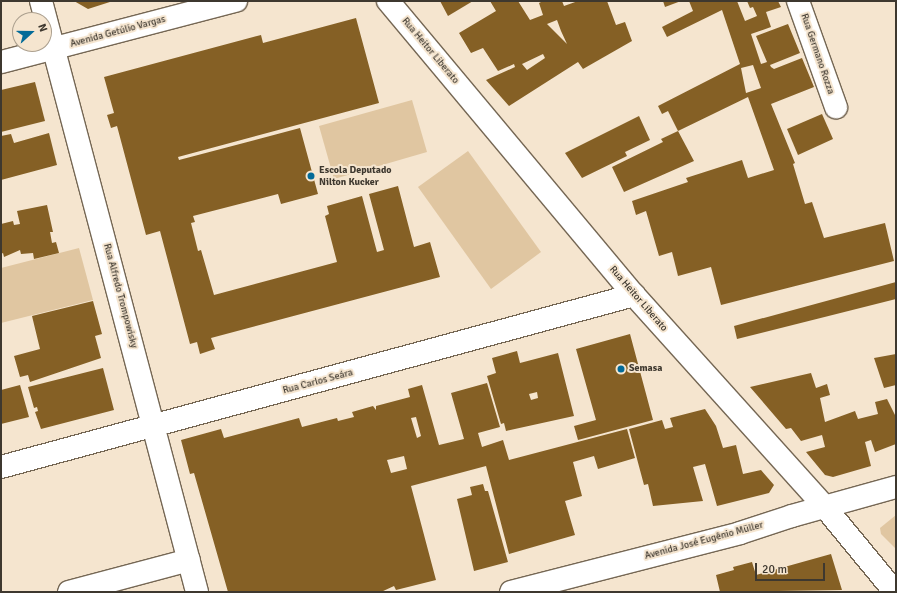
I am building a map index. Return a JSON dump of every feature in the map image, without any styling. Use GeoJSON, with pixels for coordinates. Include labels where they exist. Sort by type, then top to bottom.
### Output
{"type":"FeatureCollection","features":[{"type":"Feature","properties":{"kind":"main road","name":"Rua Alfredo Trompowisky"},"geometry":{"type":"LineString","coordinates":[[41,1],[197,592]]}},
{"type":"Feature","properties":{"kind":"main road","name":"Avenida Getúlio Vargas"},"geometry":{"type":"LineString","coordinates":[[1,62],[236,1]]}},
{"type":"Feature","properties":{"kind":"main road","name":"Rua Heitor Liberato"},"geometry":{"type":"LineString","coordinates":[[388,1],[634,295],[824,506],[894,587]]}},
{"type":"Feature","properties":{"kind":"main road","name":"Rua Germano Rozza"},"geometry":{"type":"LineString","coordinates":[[798,1],[836,107]]}},
{"type":"Feature","properties":{"kind":"main road","name":"Rua Carlos Seára"},"geometry":{"type":"LineString","coordinates":[[1,467],[634,295]]}},
{"type":"Feature","properties":{"kind":"main road","name":"Avenida José Eugênio Müller"},"geometry":{"type":"LineString","coordinates":[[511,592],[740,533],[824,506],[896,487]]}},
{"type":"Feature","properties":{"kind":"main road"},"geometry":{"type":"LineString","coordinates":[[69,592],[189,560]]}},
{"type":"Feature","properties":{"kind":"shaded area"},"geometry":{"type":"Polygon","coordinates":[[[412,100],[427,152],[334,179],[319,126],[412,100]]]}},
{"type":"Feature","properties":{"kind":"shaded area"},"geometry":{"type":"Polygon","coordinates":[[[468,151],[541,252],[491,289],[418,187],[468,151]]]}},
{"type":"Feature","properties":{"kind":"shaded area"},"geometry":{"type":"Polygon","coordinates":[[[79,248],[93,300],[1,323],[1,268],[79,248]]]}},
{"type":"Feature","properties":{"kind":"shaded area"},"geometry":{"type":"Polygon","coordinates":[[[896,515],[896,549],[881,534],[880,528],[896,515]]]}},
{"type":"Feature","properties":{"kind":"building"},"geometry":{"type":"Polygon","coordinates":[[[74,1],[113,1],[88,9],[74,1]]]}},
{"type":"Feature","properties":{"kind":"building"},"geometry":{"type":"Polygon","coordinates":[[[440,1],[473,1],[448,16],[440,1]]]}},
{"type":"Feature","properties":{"kind":"building"},"geometry":{"type":"Polygon","coordinates":[[[490,1],[518,1],[530,20],[543,15],[539,3],[543,1],[562,1],[564,6],[578,1],[607,1],[616,25],[625,22],[632,41],[583,69],[578,62],[509,106],[486,80],[515,67],[514,64],[498,71],[483,48],[471,53],[459,33],[496,11],[490,1]],[[557,20],[547,24],[567,44],[561,31],[557,20]],[[543,54],[522,64],[527,70],[545,58],[543,54]]]}},
{"type":"Feature","properties":{"kind":"building"},"geometry":{"type":"Polygon","coordinates":[[[663,1],[681,1],[665,7],[663,1]]]}},
{"type":"Feature","properties":{"kind":"building"},"geometry":{"type":"Polygon","coordinates":[[[689,1],[737,1],[745,21],[757,16],[753,7],[750,8],[747,1],[778,1],[781,7],[766,12],[771,27],[751,34],[761,64],[767,62],[756,36],[788,24],[800,53],[770,65],[774,69],[802,58],[814,87],[771,104],[795,163],[793,164],[805,204],[812,202],[824,238],[885,223],[894,261],[721,305],[711,267],[678,276],[672,252],[659,256],[646,211],[636,215],[632,201],[688,182],[686,178],[742,160],[748,178],[774,170],[748,97],[678,131],[668,111],[662,114],[658,106],[740,64],[722,10],[667,37],[662,27],[693,11],[689,1]],[[753,65],[741,68],[746,93],[761,88],[753,65]]]}},
{"type":"Feature","properties":{"kind":"building"},"geometry":{"type":"Polygon","coordinates":[[[356,18],[379,103],[178,157],[179,160],[300,128],[318,194],[281,204],[278,194],[193,216],[195,222],[191,223],[198,251],[201,250],[214,295],[337,262],[325,216],[329,214],[327,206],[362,196],[377,252],[384,250],[369,194],[398,186],[414,247],[430,242],[440,277],[211,338],[215,349],[200,354],[197,342],[190,344],[160,231],[146,235],[117,126],[111,128],[107,115],[114,113],[104,77],[261,35],[263,43],[356,18]]]}},
{"type":"Feature","properties":{"kind":"building"},"geometry":{"type":"Polygon","coordinates":[[[35,82],[45,121],[1,132],[1,90],[35,82]]]}},
{"type":"Feature","properties":{"kind":"building"},"geometry":{"type":"Polygon","coordinates":[[[822,114],[833,139],[798,155],[787,129],[822,114]]]}},
{"type":"Feature","properties":{"kind":"building"},"geometry":{"type":"Polygon","coordinates":[[[639,116],[650,140],[625,152],[627,156],[582,178],[565,153],[639,116]]]}},
{"type":"Feature","properties":{"kind":"building"},"geometry":{"type":"Polygon","coordinates":[[[678,131],[694,161],[624,192],[612,167],[663,142],[661,139],[678,131]]]}},
{"type":"Feature","properties":{"kind":"building"},"geometry":{"type":"Polygon","coordinates":[[[49,133],[57,165],[1,180],[1,136],[11,134],[14,143],[49,133]]]}},
{"type":"Feature","properties":{"kind":"building"},"geometry":{"type":"Polygon","coordinates":[[[47,205],[53,232],[50,232],[52,243],[56,242],[59,253],[34,259],[33,253],[21,254],[20,250],[4,257],[3,253],[1,254],[1,224],[13,221],[14,225],[20,224],[17,211],[47,205]]]}},
{"type":"Feature","properties":{"kind":"building"},"geometry":{"type":"Polygon","coordinates":[[[896,282],[896,299],[737,339],[734,326],[896,282]]]}},
{"type":"Feature","properties":{"kind":"building"},"geometry":{"type":"Polygon","coordinates":[[[93,301],[102,334],[95,336],[101,358],[30,382],[28,375],[20,377],[14,356],[40,349],[32,316],[93,301]]]}},
{"type":"Feature","properties":{"kind":"building"},"geometry":{"type":"Polygon","coordinates":[[[630,334],[653,420],[578,440],[574,426],[596,420],[576,349],[630,334]]]}},
{"type":"Feature","properties":{"kind":"building"},"geometry":{"type":"Polygon","coordinates":[[[517,351],[520,363],[558,353],[574,416],[506,431],[504,423],[501,424],[487,376],[496,373],[492,358],[517,351]],[[537,392],[529,394],[531,400],[538,398],[537,392]]]}},
{"type":"Feature","properties":{"kind":"building"},"geometry":{"type":"Polygon","coordinates":[[[896,354],[896,385],[884,388],[874,358],[896,354]]]}},
{"type":"Feature","properties":{"kind":"building"},"geometry":{"type":"Polygon","coordinates":[[[103,368],[114,410],[41,429],[35,412],[38,411],[37,407],[34,408],[28,387],[103,368]]]}},
{"type":"Feature","properties":{"kind":"building"},"geometry":{"type":"Polygon","coordinates":[[[811,373],[816,388],[827,384],[830,395],[820,398],[825,422],[855,411],[858,419],[878,414],[875,402],[887,399],[896,417],[896,444],[875,452],[871,440],[865,442],[871,466],[833,477],[825,475],[806,452],[825,447],[822,435],[801,441],[791,428],[786,429],[750,387],[811,373]]]}},
{"type":"Feature","properties":{"kind":"building"},"geometry":{"type":"Polygon","coordinates":[[[487,383],[500,427],[478,433],[482,447],[503,440],[509,460],[627,429],[635,458],[598,469],[594,456],[573,462],[582,496],[565,501],[575,535],[509,554],[486,466],[411,486],[436,580],[396,590],[394,586],[381,592],[228,592],[194,473],[190,474],[181,440],[221,429],[224,438],[299,418],[302,427],[337,418],[338,421],[354,417],[352,412],[373,406],[376,410],[376,406],[410,397],[408,389],[422,385],[439,445],[464,439],[451,393],[487,383]],[[416,417],[411,418],[417,438],[421,436],[416,417]],[[404,456],[387,460],[391,473],[407,469],[404,456]]]}},
{"type":"Feature","properties":{"kind":"building"},"geometry":{"type":"Polygon","coordinates":[[[20,385],[29,417],[1,424],[1,390],[20,385]]]}},
{"type":"Feature","properties":{"kind":"building"},"geometry":{"type":"Polygon","coordinates":[[[705,409],[716,426],[723,448],[736,445],[743,474],[761,470],[774,485],[769,493],[717,506],[705,464],[693,467],[703,501],[653,506],[648,484],[644,485],[629,429],[662,420],[665,429],[673,427],[670,418],[705,409]]]}},
{"type":"Feature","properties":{"kind":"building"},"geometry":{"type":"Polygon","coordinates":[[[483,484],[485,491],[488,491],[508,562],[474,571],[457,499],[472,495],[470,487],[483,484]]]}},
{"type":"Feature","properties":{"kind":"building"},"geometry":{"type":"Polygon","coordinates":[[[831,554],[842,590],[720,592],[716,575],[734,570],[733,567],[752,562],[756,575],[831,554]]]}},
{"type":"Feature","properties":{"kind":"place","name":"Escola Deputado Nilton Kucker"},"geometry":{"type":"Point","coordinates":[311,176]}},
{"type":"Feature","properties":{"kind":"place","name":"Semasa"},"geometry":{"type":"Point","coordinates":[621,369]}}]}
